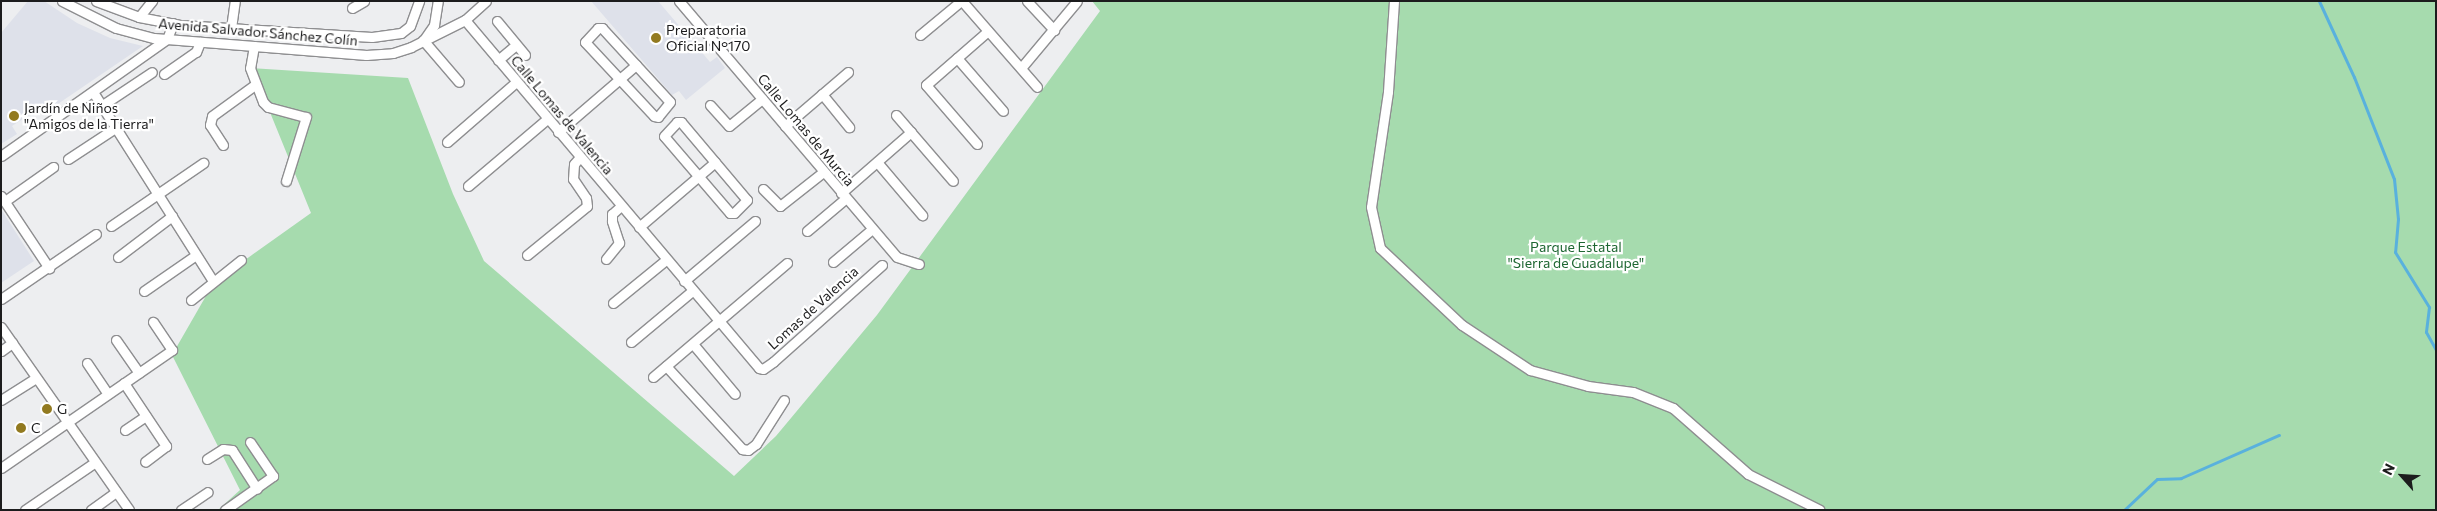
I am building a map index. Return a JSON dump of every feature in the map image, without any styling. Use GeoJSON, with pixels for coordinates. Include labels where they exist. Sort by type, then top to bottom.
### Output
{"type":"FeatureCollection","features":[{"type":"Feature","properties":{"kind":"street","name":"Avenida Salvador Sánchez Colín"},"geometry":{"type":"LineString","coordinates":[[62,1],[116,28],[167,39],[366,55],[393,53],[465,20],[486,1]]}},
{"type":"Feature","properties":{"kind":"street","name":"Avenida Salvador Sánchez Colín"},"geometry":{"type":"LineString","coordinates":[[96,1],[139,17],[174,23],[381,37],[401,34],[410,26],[419,1]]}},
{"type":"Feature","properties":{"kind":"street"},"geometry":{"type":"LineString","coordinates":[[139,17],[152,1]]}},
{"type":"Feature","properties":{"kind":"street"},"geometry":{"type":"LineString","coordinates":[[231,28],[235,1]]}},
{"type":"Feature","properties":{"kind":"street"},"geometry":{"type":"LineString","coordinates":[[352,8],[364,1]]}},
{"type":"Feature","properties":{"kind":"street"},"geometry":{"type":"LineString","coordinates":[[438,1],[434,25],[424,39],[459,82]]}},
{"type":"Feature","properties":{"kind":"street"},"geometry":{"type":"LineString","coordinates":[[920,35],[961,1],[1037,87]]}},
{"type":"Feature","properties":{"kind":"street"},"geometry":{"type":"LineString","coordinates":[[1027,1],[1054,30]]}},
{"type":"Feature","properties":{"kind":"street"},"geometry":{"type":"LineString","coordinates":[[1021,68],[1077,1]]}},
{"type":"Feature","properties":{"kind":"street"},"geometry":{"type":"LineString","coordinates":[[1394,1],[1388,92],[1371,207],[1380,248],[1462,324],[1530,370],[1588,386],[1633,392],[1673,408],[1748,474],[1820,510]]}},
{"type":"Feature","properties":{"kind":"street","name":"Calle Lomas de Murcia"},"geometry":{"type":"LineString","coordinates":[[682,2],[896,257],[919,264]]}},
{"type":"Feature","properties":{"kind":"street","name":"Calle Lomas de Valencia"},"geometry":{"type":"LineString","coordinates":[[465,20],[718,322],[761,369]]}},
{"type":"Feature","properties":{"kind":"street"},"geometry":{"type":"LineString","coordinates":[[496,21],[525,55]]}},
{"type":"Feature","properties":{"kind":"street"},"geometry":{"type":"LineString","coordinates":[[1,156],[167,39],[174,23]]}},
{"type":"Feature","properties":{"kind":"street"},"geometry":{"type":"LineString","coordinates":[[598,28],[602,28],[670,102],[658,116],[654,116],[620,79],[586,42],[598,28]]}},
{"type":"Feature","properties":{"kind":"street"},"geometry":{"type":"LineString","coordinates":[[281,48],[283,31]]}},
{"type":"Feature","properties":{"kind":"street"},"geometry":{"type":"LineString","coordinates":[[977,144],[926,88],[927,83],[988,32]]}},
{"type":"Feature","properties":{"kind":"street"},"geometry":{"type":"LineString","coordinates":[[164,74],[196,52],[200,42]]}},
{"type":"Feature","properties":{"kind":"street"},"geometry":{"type":"LineString","coordinates":[[498,60],[516,45]]}},
{"type":"Feature","properties":{"kind":"street"},"geometry":{"type":"LineString","coordinates":[[254,46],[250,63],[256,84],[268,107],[306,118],[286,181]]}},
{"type":"Feature","properties":{"kind":"street"},"geometry":{"type":"LineString","coordinates":[[957,58],[1003,111]]}},
{"type":"Feature","properties":{"kind":"street"},"geometry":{"type":"LineString","coordinates":[[558,132],[636,65]]}},
{"type":"Feature","properties":{"kind":"street"},"geometry":{"type":"LineString","coordinates":[[101,106],[152,72]]}},
{"type":"Feature","properties":{"kind":"street"},"geometry":{"type":"LineString","coordinates":[[785,126],[848,72]]}},
{"type":"Feature","properties":{"kind":"street"},"geometry":{"type":"LineString","coordinates":[[447,142],[516,82]]}},
{"type":"Feature","properties":{"kind":"street"},"geometry":{"type":"LineString","coordinates":[[223,144],[210,125],[212,116],[256,84]]}},
{"type":"Feature","properties":{"kind":"street"},"geometry":{"type":"LineString","coordinates":[[93,92],[213,281]]}},
{"type":"Feature","properties":{"kind":"street"},"geometry":{"type":"LineString","coordinates":[[822,94],[849,127]]}},
{"type":"Feature","properties":{"kind":"street"},"geometry":{"type":"LineString","coordinates":[[710,105],[729,126],[762,99]]}},
{"type":"Feature","properties":{"kind":"street"},"geometry":{"type":"LineString","coordinates":[[896,115],[953,180]]}},
{"type":"Feature","properties":{"kind":"street"},"geometry":{"type":"LineString","coordinates":[[468,186],[547,118]]}},
{"type":"Feature","properties":{"kind":"street"},"geometry":{"type":"LineString","coordinates":[[676,122],[681,122],[748,201],[734,213],[730,213],[699,176],[664,136],[676,122]]}},
{"type":"Feature","properties":{"kind":"street"},"geometry":{"type":"LineString","coordinates":[[68,158],[116,128]]}},
{"type":"Feature","properties":{"kind":"street"},"geometry":{"type":"LineString","coordinates":[[807,231],[877,162],[911,132]]}},
{"type":"Feature","properties":{"kind":"street"},"geometry":{"type":"LineString","coordinates":[[527,255],[587,206],[586,198],[573,179],[574,164],[580,157]]}},
{"type":"Feature","properties":{"kind":"street"},"geometry":{"type":"LineString","coordinates":[[639,227],[715,162]]}},
{"type":"Feature","properties":{"kind":"street"},"geometry":{"type":"LineString","coordinates":[[877,162],[922,215]]}},
{"type":"Feature","properties":{"kind":"street"},"geometry":{"type":"LineString","coordinates":[[112,226],[157,193],[203,163]]}},
{"type":"Feature","properties":{"kind":"street"},"geometry":{"type":"LineString","coordinates":[[49,268],[3,198],[53,167]]}},
{"type":"Feature","properties":{"kind":"street"},"geometry":{"type":"LineString","coordinates":[[763,189],[780,206],[823,172]]}},
{"type":"Feature","properties":{"kind":"street"},"geometry":{"type":"LineString","coordinates":[[606,260],[619,243],[612,221],[612,214],[621,206]]}},
{"type":"Feature","properties":{"kind":"street"},"geometry":{"type":"LineString","coordinates":[[118,257],[172,216]]}},
{"type":"Feature","properties":{"kind":"street"},"geometry":{"type":"LineString","coordinates":[[684,281],[755,221]]}},
{"type":"Feature","properties":{"kind":"street"},"geometry":{"type":"LineString","coordinates":[[833,262],[872,229]]}},
{"type":"Feature","properties":{"kind":"street"},"geometry":{"type":"LineString","coordinates":[[1,299],[49,268],[96,234]]}},
{"type":"Feature","properties":{"kind":"street"},"geometry":{"type":"LineString","coordinates":[[144,291],[196,255]]}},
{"type":"Feature","properties":{"kind":"street"},"geometry":{"type":"LineString","coordinates":[[191,300],[241,260]]}},
{"type":"Feature","properties":{"kind":"street"},"geometry":{"type":"LineString","coordinates":[[613,303],[666,260]]}},
{"type":"Feature","properties":{"kind":"street"},"geometry":{"type":"LineString","coordinates":[[653,377],[787,263]]}},
{"type":"Feature","properties":{"kind":"street","name":"Lomas de Valencia"},"geometry":{"type":"LineString","coordinates":[[761,369],[882,265]]}},
{"type":"Feature","properties":{"kind":"street"},"geometry":{"type":"LineString","coordinates":[[631,342],[692,291]]}},
{"type":"Feature","properties":{"kind":"street"},"geometry":{"type":"LineString","coordinates":[[1,468],[172,350],[154,322]]}},
{"type":"Feature","properties":{"kind":"street"},"geometry":{"type":"LineString","coordinates":[[1,327],[129,510]]}},
{"type":"Feature","properties":{"kind":"street"},"geometry":{"type":"LineString","coordinates":[[116,340],[139,373]]}},
{"type":"Feature","properties":{"kind":"street"},"geometry":{"type":"LineString","coordinates":[[1,350],[12,343]]}},
{"type":"Feature","properties":{"kind":"street"},"geometry":{"type":"LineString","coordinates":[[693,344],[735,394]]}},
{"type":"Feature","properties":{"kind":"street"},"geometry":{"type":"LineString","coordinates":[[87,363],[108,394]]}},
{"type":"Feature","properties":{"kind":"street"},"geometry":{"type":"LineString","coordinates":[[666,366],[742,449],[748,450],[756,444],[784,400]]}},
{"type":"Feature","properties":{"kind":"street"},"geometry":{"type":"LineString","coordinates":[[1,400],[36,378]]}},
{"type":"Feature","properties":{"kind":"street"},"geometry":{"type":"LineString","coordinates":[[124,383],[166,446],[144,462]]}},
{"type":"Feature","properties":{"kind":"street"},"geometry":{"type":"LineString","coordinates":[[125,430],[146,416]]}},
{"type":"Feature","properties":{"kind":"street"},"geometry":{"type":"LineString","coordinates":[[225,510],[273,476],[250,442]]}},
{"type":"Feature","properties":{"kind":"street"},"geometry":{"type":"LineString","coordinates":[[207,459],[223,449],[232,450],[257,489]]}},
{"type":"Feature","properties":{"kind":"street"},"geometry":{"type":"LineString","coordinates":[[26,510],[94,462]]}},
{"type":"Feature","properties":{"kind":"street"},"geometry":{"type":"LineString","coordinates":[[91,510],[116,492]]}},
{"type":"Feature","properties":{"kind":"street"},"geometry":{"type":"LineString","coordinates":[[181,510],[208,492]]}},
{"type":"Feature","properties":{"kind":"shaded area"},"geometry":{"type":"Polygon","coordinates":[[[28,1],[44,1],[77,23],[110,38],[143,46],[49,110],[43,106],[12,126],[17,134],[1,144],[1,33],[28,1]]]}},
{"type":"Feature","properties":{"kind":"shaded area","name":"Preparatoria Oficial N°170"},"geometry":{"type":"Polygon","coordinates":[[[591,1],[658,1],[710,62],[717,57],[725,68],[686,100],[679,91],[672,95],[591,1]]]}},
{"type":"Feature","properties":{"kind":"shaded area"},"geometry":{"type":"Polygon","coordinates":[[[1,209],[34,261],[1,283],[1,209]]]}},
{"type":"Feature","properties":{"kind":"green space","name":"Parque Estatal \"Sierra de Guadalupe\""},"geometry":{"type":"Polygon","coordinates":[[[1092,1],[2436,1],[2436,510],[218,510],[240,490],[172,355],[214,282],[311,213],[252,68],[408,78],[453,194],[484,261],[734,476],[776,436],[877,315],[1100,11],[1092,1]]]}},
{"type":"Feature","properties":{"kind":"waterway"},"geometry":{"type":"LineString","coordinates":[[2319,1],[2354,77],[2394,179],[2398,219],[2395,252],[2429,307],[2426,332],[2436,350]]}},
{"type":"Feature","properties":{"kind":"waterway"},"geometry":{"type":"LineString","coordinates":[[2124,510],[2157,479],[2181,478],[2279,435]]}},
{"type":"Feature","properties":{"kind":"place","name":"Preparatoria Oficial N°170"},"geometry":{"type":"Point","coordinates":[656,38]}},
{"type":"Feature","properties":{"kind":"place","name":"Jardín de Niños \"Amigos de la Tierra\""},"geometry":{"type":"Point","coordinates":[14,116]}},
{"type":"Feature","properties":{"kind":"place","name":"G"},"geometry":{"type":"Point","coordinates":[47,409]}},
{"type":"Feature","properties":{"kind":"place","name":"C"},"geometry":{"type":"Point","coordinates":[21,428]}}]}
